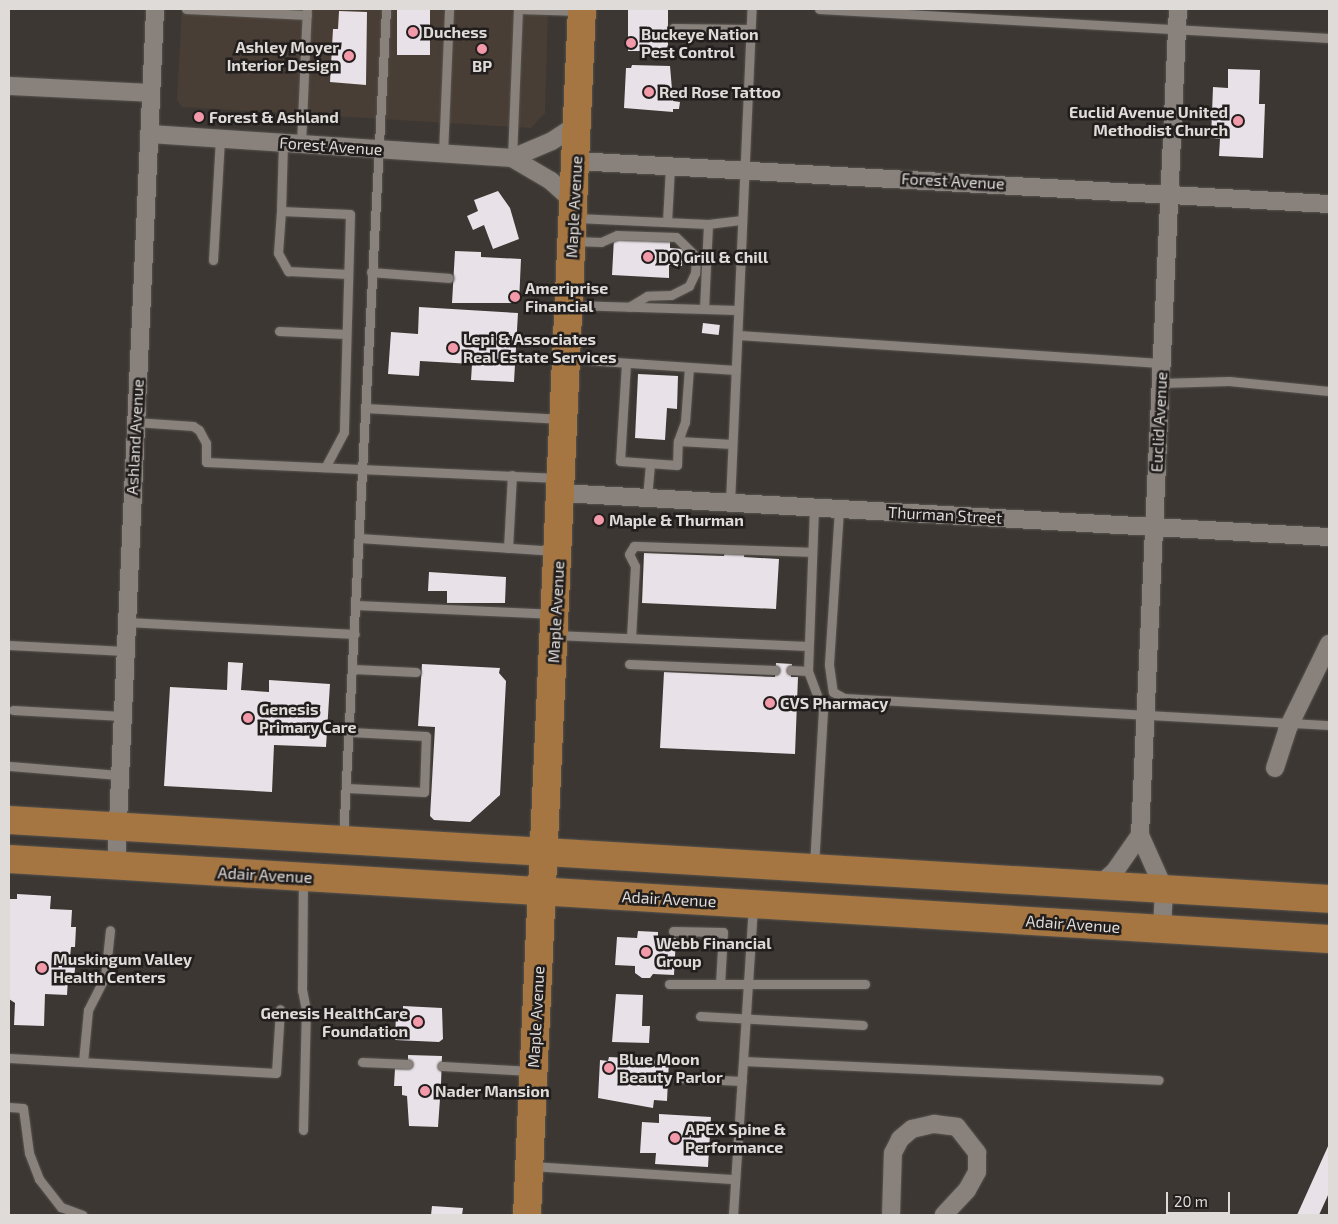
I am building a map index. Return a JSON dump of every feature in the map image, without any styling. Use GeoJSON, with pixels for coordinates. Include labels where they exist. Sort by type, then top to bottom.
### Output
{"type":"FeatureCollection","features":[{"type":"Feature","properties":{"kind":"main road","name":"Maple Avenue"},"geometry":{"type":"LineString","coordinates":[[527,1215],[562,486],[582,10]]}},
{"type":"Feature","properties":{"kind":"main road"},"geometry":{"type":"LineString","coordinates":[[9,820],[1329,899]]}},
{"type":"Feature","properties":{"kind":"main road","name":"Adair Avenue"},"geometry":{"type":"LineString","coordinates":[[9,859],[1329,939]]}},
{"type":"Feature","properties":{"kind":"street","name":"Ashland Avenue"},"geometry":{"type":"LineString","coordinates":[[116,866],[155,9]]}},
{"type":"Feature","properties":{"kind":"street","name":"Euclid Avenue"},"geometry":{"type":"LineString","coordinates":[[1162,930],[1164,889],[1140,835],[1144,712],[1163,363],[1178,9]]}},
{"type":"Feature","properties":{"kind":"street"},"geometry":{"type":"LineString","coordinates":[[9,86],[151,93]]}},
{"type":"Feature","properties":{"kind":"street","name":"Forest Avenue"},"geometry":{"type":"LineString","coordinates":[[150,134],[512,158],[552,140],[578,124]]}},
{"type":"Feature","properties":{"kind":"street","name":"Forest Avenue"},"geometry":{"type":"LineString","coordinates":[[512,158],[550,181],[573,220]]}},
{"type":"Feature","properties":{"kind":"street","name":"Forest Avenue"},"geometry":{"type":"LineString","coordinates":[[576,161],[1170,193],[1329,204]]}},
{"type":"Feature","properties":{"kind":"street","name":"Thurman Street"},"geometry":{"type":"LineString","coordinates":[[562,486],[647,498],[1329,537]]}},
{"type":"Feature","properties":{"kind":"street"},"geometry":{"type":"LineString","coordinates":[[1275,768],[1292,722],[1329,644]]}},
{"type":"Feature","properties":{"kind":"street"},"geometry":{"type":"LineString","coordinates":[[1099,886],[1115,871],[1140,835]]}},
{"type":"Feature","properties":{"kind":"street"},"geometry":{"type":"LineString","coordinates":[[890,1215],[893,1153],[900,1139],[912,1129],[934,1124],[957,1128],[977,1154],[977,1172],[967,1190],[944,1215]]}},
{"type":"Feature","properties":{"kind":"lane"},"geometry":{"type":"LineString","coordinates":[[186,9],[307,12],[301,144]]}},
{"type":"Feature","properties":{"kind":"lane"},"geometry":{"type":"LineString","coordinates":[[343,841],[355,634],[377,149],[386,9]]}},
{"type":"Feature","properties":{"kind":"lane"},"geometry":{"type":"LineString","coordinates":[[443,154],[449,9]]}},
{"type":"Feature","properties":{"kind":"lane"},"geometry":{"type":"LineString","coordinates":[[512,158],[518,9],[582,10]]}},
{"type":"Feature","properties":{"kind":"lane"},"geometry":{"type":"LineString","coordinates":[[730,503],[738,335],[737,310],[752,9]]}},
{"type":"Feature","properties":{"kind":"lane"},"geometry":{"type":"LineString","coordinates":[[819,9],[1329,38]]}},
{"type":"Feature","properties":{"kind":"lane"},"geometry":{"type":"LineString","coordinates":[[673,28],[750,29]]}},
{"type":"Feature","properties":{"kind":"lane"},"geometry":{"type":"LineString","coordinates":[[213,260],[220,139]]}},
{"type":"Feature","properties":{"kind":"lane"},"geometry":{"type":"LineString","coordinates":[[283,143],[278,253],[288,271],[348,274]]}},
{"type":"Feature","properties":{"kind":"lane"},"geometry":{"type":"LineString","coordinates":[[667,222],[670,166]]}},
{"type":"Feature","properties":{"kind":"lane"},"geometry":{"type":"LineString","coordinates":[[281,211],[350,214],[344,432],[324,467]]}},
{"type":"Feature","properties":{"kind":"lane"},"geometry":{"type":"LineString","coordinates":[[573,220],[708,224],[742,220]]}},
{"type":"Feature","properties":{"kind":"lane"},"geometry":{"type":"LineString","coordinates":[[573,220],[601,242],[617,235],[676,237],[696,256],[695,273],[688,286],[671,295],[647,296],[629,307]]}},
{"type":"Feature","properties":{"kind":"lane"},"geometry":{"type":"LineString","coordinates":[[704,309],[708,224]]}},
{"type":"Feature","properties":{"kind":"lane"},"geometry":{"type":"LineString","coordinates":[[371,272],[449,278]]}},
{"type":"Feature","properties":{"kind":"lane"},"geometry":{"type":"LineString","coordinates":[[569,305],[737,310]]}},
{"type":"Feature","properties":{"kind":"lane"},"geometry":{"type":"LineString","coordinates":[[278,331],[346,334]]}},
{"type":"Feature","properties":{"kind":"lane"},"geometry":{"type":"LineString","coordinates":[[738,335],[1163,363]]}},
{"type":"Feature","properties":{"kind":"lane"},"geometry":{"type":"LineString","coordinates":[[567,359],[736,370]]}},
{"type":"Feature","properties":{"kind":"lane"},"geometry":{"type":"LineString","coordinates":[[626,363],[620,461],[676,465],[678,441],[685,422],[689,367]]}},
{"type":"Feature","properties":{"kind":"lane"},"geometry":{"type":"LineString","coordinates":[[1162,383],[1229,382],[1329,391]]}},
{"type":"Feature","properties":{"kind":"lane"},"geometry":{"type":"LineString","coordinates":[[365,408],[564,419]]}},
{"type":"Feature","properties":{"kind":"lane"},"geometry":{"type":"LineString","coordinates":[[135,422],[193,426],[199,430],[206,443],[206,462],[512,476],[562,486]]}},
{"type":"Feature","properties":{"kind":"lane"},"geometry":{"type":"LineString","coordinates":[[678,441],[732,444]]}},
{"type":"Feature","properties":{"kind":"lane"},"geometry":{"type":"LineString","coordinates":[[647,498],[650,463]]}},
{"type":"Feature","properties":{"kind":"lane"},"geometry":{"type":"LineString","coordinates":[[508,548],[512,476]]}},
{"type":"Feature","properties":{"kind":"lane"},"geometry":{"type":"LineString","coordinates":[[814,508],[808,671],[823,711],[814,869]]}},
{"type":"Feature","properties":{"kind":"lane"},"geometry":{"type":"LineString","coordinates":[[839,509],[829,665],[833,692],[859,699],[1144,712],[1329,725]]}},
{"type":"Feature","properties":{"kind":"lane"},"geometry":{"type":"LineString","coordinates":[[358,538],[559,551]]}},
{"type":"Feature","properties":{"kind":"lane"},"geometry":{"type":"LineString","coordinates":[[631,638],[635,566],[629,554],[634,546],[811,552]]}},
{"type":"Feature","properties":{"kind":"lane"},"geometry":{"type":"LineString","coordinates":[[356,605],[555,625],[631,638],[808,646]]}},
{"type":"Feature","properties":{"kind":"lane"},"geometry":{"type":"LineString","coordinates":[[127,622],[355,634]]}},
{"type":"Feature","properties":{"kind":"lane"},"geometry":{"type":"LineString","coordinates":[[9,645],[125,651]]}},
{"type":"Feature","properties":{"kind":"lane"},"geometry":{"type":"LineString","coordinates":[[629,664],[775,670]]}},
{"type":"Feature","properties":{"kind":"lane"},"geometry":{"type":"LineString","coordinates":[[353,669],[416,672]]}},
{"type":"Feature","properties":{"kind":"lane"},"geometry":{"type":"LineString","coordinates":[[791,670],[808,671]]}},
{"type":"Feature","properties":{"kind":"lane"},"geometry":{"type":"LineString","coordinates":[[13,710],[122,716]]}},
{"type":"Feature","properties":{"kind":"lane"},"geometry":{"type":"LineString","coordinates":[[347,788],[424,792],[426,736],[350,732]]}},
{"type":"Feature","properties":{"kind":"lane"},"geometry":{"type":"LineString","coordinates":[[10,766],[119,775]]}},
{"type":"Feature","properties":{"kind":"lane"},"geometry":{"type":"LineString","coordinates":[[303,877],[306,902],[302,990],[306,1010],[303,1130]]}},
{"type":"Feature","properties":{"kind":"lane"},"geometry":{"type":"LineString","coordinates":[[733,1215],[753,903]]}},
{"type":"Feature","properties":{"kind":"lane"},"geometry":{"type":"LineString","coordinates":[[83,1062],[88,1010],[105,977],[110,930]]}},
{"type":"Feature","properties":{"kind":"lane"},"geometry":{"type":"LineString","coordinates":[[673,931],[723,932],[720,984]]}},
{"type":"Feature","properties":{"kind":"lane"},"geometry":{"type":"LineString","coordinates":[[669,984],[865,984]]}},
{"type":"Feature","properties":{"kind":"lane"},"geometry":{"type":"LineString","coordinates":[[9,1058],[276,1073],[280,1009]]}},
{"type":"Feature","properties":{"kind":"lane"},"geometry":{"type":"LineString","coordinates":[[700,1016],[863,1025]]}},
{"type":"Feature","properties":{"kind":"lane"},"geometry":{"type":"LineString","coordinates":[[743,1061],[1159,1080]]}},
{"type":"Feature","properties":{"kind":"lane"},"geometry":{"type":"LineString","coordinates":[[362,1062],[408,1064]]}},
{"type":"Feature","properties":{"kind":"lane"},"geometry":{"type":"LineString","coordinates":[[442,1066],[534,1071]]}},
{"type":"Feature","properties":{"kind":"lane"},"geometry":{"type":"LineString","coordinates":[[678,1078],[742,1081]]}},
{"type":"Feature","properties":{"kind":"lane"},"geometry":{"type":"LineString","coordinates":[[9,1107],[23,1108],[29,1153],[39,1179],[61,1207],[83,1215]]}},
{"type":"Feature","properties":{"kind":"lane"},"geometry":{"type":"LineString","coordinates":[[530,1166],[735,1179]]}},
{"type":"Feature","properties":{"kind":"shaded area"},"geometry":{"type":"Polygon","coordinates":[[[182,9],[548,9],[545,113],[531,128],[182,107],[177,100],[182,9]]]}},
{"type":"Feature","properties":{"kind":"building","name":"Duchess"},"geometry":{"type":"Polygon","coordinates":[[[397,9],[430,9],[430,55],[397,55],[397,9]]]}},
{"type":"Feature","properties":{"kind":"building"},"geometry":{"type":"Polygon","coordinates":[[[628,9],[668,9],[668,51],[628,51],[628,9]]]}},
{"type":"Feature","properties":{"kind":"building","name":"Ashley Moyer Interior Design"},"geometry":{"type":"Polygon","coordinates":[[[339,11],[367,12],[366,85],[330,82],[333,29],[338,29],[339,11]]]}},
{"type":"Feature","properties":{"kind":"building","name":"Red Rose Tattoo"},"geometry":{"type":"Polygon","coordinates":[[[632,65],[670,66],[673,101],[680,102],[679,109],[673,109],[673,112],[624,108],[626,68],[631,68],[632,65]]]}},
{"type":"Feature","properties":{"kind":"building","name":"Euclid Avenue United Methodist Church"},"geometry":{"type":"Polygon","coordinates":[[[1228,69],[1260,70],[1259,104],[1265,104],[1263,158],[1219,156],[1220,139],[1211,138],[1213,87],[1228,88],[1228,69]]]}},
{"type":"Feature","properties":{"kind":"building"},"geometry":{"type":"Polygon","coordinates":[[[498,191],[510,208],[519,239],[493,249],[484,225],[473,230],[467,216],[478,211],[474,200],[498,191]]]}},
{"type":"Feature","properties":{"kind":"building","name":"DQ Grill & Chill"},"geometry":{"type":"Polygon","coordinates":[[[614,238],[670,241],[670,248],[683,249],[682,266],[669,265],[669,278],[612,275],[614,238]]]}},
{"type":"Feature","properties":{"kind":"building"},"geometry":{"type":"Polygon","coordinates":[[[455,251],[481,252],[481,257],[521,259],[519,303],[452,303],[455,251]]]}},
{"type":"Feature","properties":{"kind":"building","name":"Lepi & Associates Real Estate Services"},"geometry":{"type":"Polygon","coordinates":[[[419,307],[518,313],[514,382],[471,380],[472,364],[420,361],[419,376],[388,374],[391,332],[418,334],[419,307]]]}},
{"type":"Feature","properties":{"kind":"building"},"geometry":{"type":"Polygon","coordinates":[[[703,323],[720,325],[719,335],[702,333],[703,323]]]}},
{"type":"Feature","properties":{"kind":"building"},"geometry":{"type":"Polygon","coordinates":[[[638,374],[678,376],[677,409],[667,408],[665,440],[635,438],[638,374]]]}},
{"type":"Feature","properties":{"kind":"building"},"geometry":{"type":"Polygon","coordinates":[[[725,549],[745,549],[744,557],[779,559],[776,609],[642,603],[644,553],[724,556],[725,549]]]}},
{"type":"Feature","properties":{"kind":"building"},"geometry":{"type":"Polygon","coordinates":[[[429,572],[506,577],[505,603],[447,603],[447,591],[428,591],[429,572]]]}},
{"type":"Feature","properties":{"kind":"building","name":"Genesis Primary Care"},"geometry":{"type":"Polygon","coordinates":[[[228,662],[243,663],[241,690],[269,692],[269,680],[330,684],[326,747],[274,745],[272,792],[164,786],[170,687],[227,690],[228,662]]]}},
{"type":"Feature","properties":{"kind":"building","name":"CVS Pharmacy"},"geometry":{"type":"Polygon","coordinates":[[[776,663],[792,664],[791,677],[798,677],[795,754],[660,748],[664,672],[775,677],[776,663]]]}},
{"type":"Feature","properties":{"kind":"building"},"geometry":{"type":"Polygon","coordinates":[[[422,664],[500,668],[499,673],[506,681],[500,795],[470,822],[434,820],[430,816],[435,727],[418,726],[422,664]]]}},
{"type":"Feature","properties":{"kind":"building","name":"Muskingum Valley Health Centers"},"geometry":{"type":"Polygon","coordinates":[[[17,894],[51,896],[50,909],[72,910],[71,927],[76,927],[75,947],[71,947],[70,957],[76,957],[74,980],[68,979],[67,995],[45,994],[44,1026],[14,1025],[15,1003],[9,999],[9,899],[17,899],[17,894]]]}},
{"type":"Feature","properties":{"kind":"building","name":"Webb Financial Group"},"geometry":{"type":"Polygon","coordinates":[[[638,931],[658,932],[658,937],[676,938],[674,975],[653,974],[650,978],[642,978],[635,973],[635,966],[615,965],[617,937],[637,938],[638,931]]]}},
{"type":"Feature","properties":{"kind":"building"},"geometry":{"type":"Polygon","coordinates":[[[616,994],[643,995],[642,1026],[650,1026],[649,1043],[612,1042],[616,994]]]}},
{"type":"Feature","properties":{"kind":"building","name":"Genesis HealthCare Foundation"},"geometry":{"type":"Polygon","coordinates":[[[403,1006],[442,1008],[443,1039],[439,1042],[395,1040],[396,1014],[403,1014],[403,1006]]]}},
{"type":"Feature","properties":{"kind":"building","name":"Nader Mansion"},"geometry":{"type":"Polygon","coordinates":[[[408,1055],[442,1056],[441,1084],[448,1084],[448,1099],[440,1099],[438,1127],[409,1126],[407,1096],[402,1095],[402,1086],[394,1086],[395,1068],[408,1068],[408,1055]]]}},
{"type":"Feature","properties":{"kind":"building"},"geometry":{"type":"Polygon","coordinates":[[[609,1057],[669,1060],[667,1101],[654,1100],[653,1108],[598,1098],[600,1060],[608,1061],[609,1057]]]}},
{"type":"Feature","properties":{"kind":"building","name":"APEX Spine & Performance"},"geometry":{"type":"Polygon","coordinates":[[[659,1114],[711,1117],[708,1167],[655,1164],[656,1153],[640,1153],[642,1122],[659,1123],[659,1114]]]}},
{"type":"Feature","properties":{"kind":"building"},"geometry":{"type":"Polygon","coordinates":[[[1329,1144],[1329,1193],[1319,1215],[1297,1215],[1329,1144]]]}},
{"type":"Feature","properties":{"kind":"building"},"geometry":{"type":"Polygon","coordinates":[[[432,1206],[463,1208],[462,1215],[431,1215],[432,1206]]]}},
{"type":"Feature","properties":{"kind":"place","name":"Duchess"},"geometry":{"type":"Point","coordinates":[413,32]}},
{"type":"Feature","properties":{"kind":"place","name":"Buckeye Nation Pest Control"},"geometry":{"type":"Point","coordinates":[631,43]}},
{"type":"Feature","properties":{"kind":"place","name":"BP"},"geometry":{"type":"Point","coordinates":[482,49]}},
{"type":"Feature","properties":{"kind":"place","name":"Ashley Moyer Interior Design"},"geometry":{"type":"Point","coordinates":[349,56]}},
{"type":"Feature","properties":{"kind":"place","name":"Red Rose Tattoo"},"geometry":{"type":"Point","coordinates":[649,92]}},
{"type":"Feature","properties":{"kind":"place","name":"Forest & Ashland"},"geometry":{"type":"Point","coordinates":[199,117]}},
{"type":"Feature","properties":{"kind":"place","name":"Euclid Avenue United Methodist Church"},"geometry":{"type":"Point","coordinates":[1238,121]}},
{"type":"Feature","properties":{"kind":"place","name":"DQ Grill & Chill"},"geometry":{"type":"Point","coordinates":[648,257]}},
{"type":"Feature","properties":{"kind":"place","name":"Ameriprise Financial"},"geometry":{"type":"Point","coordinates":[515,297]}},
{"type":"Feature","properties":{"kind":"place","name":"Lepi & Associates Real Estate Services"},"geometry":{"type":"Point","coordinates":[453,348]}},
{"type":"Feature","properties":{"kind":"place","name":"Maple & Thurman"},"geometry":{"type":"Point","coordinates":[599,520]}},
{"type":"Feature","properties":{"kind":"place","name":"CVS Pharmacy"},"geometry":{"type":"Point","coordinates":[770,703]}},
{"type":"Feature","properties":{"kind":"place","name":"Genesis Primary Care"},"geometry":{"type":"Point","coordinates":[248,718]}},
{"type":"Feature","properties":{"kind":"place","name":"Webb Financial Group"},"geometry":{"type":"Point","coordinates":[646,952]}},
{"type":"Feature","properties":{"kind":"place","name":"Muskingum Valley Health Centers"},"geometry":{"type":"Point","coordinates":[42,968]}},
{"type":"Feature","properties":{"kind":"place","name":"Genesis HealthCare Foundation"},"geometry":{"type":"Point","coordinates":[418,1022]}},
{"type":"Feature","properties":{"kind":"place","name":"Blue Moon Beauty Parlor"},"geometry":{"type":"Point","coordinates":[609,1068]}},
{"type":"Feature","properties":{"kind":"place","name":"Nader Mansion"},"geometry":{"type":"Point","coordinates":[425,1091]}},
{"type":"Feature","properties":{"kind":"place","name":"APEX Spine & Performance"},"geometry":{"type":"Point","coordinates":[675,1138]}}]}
